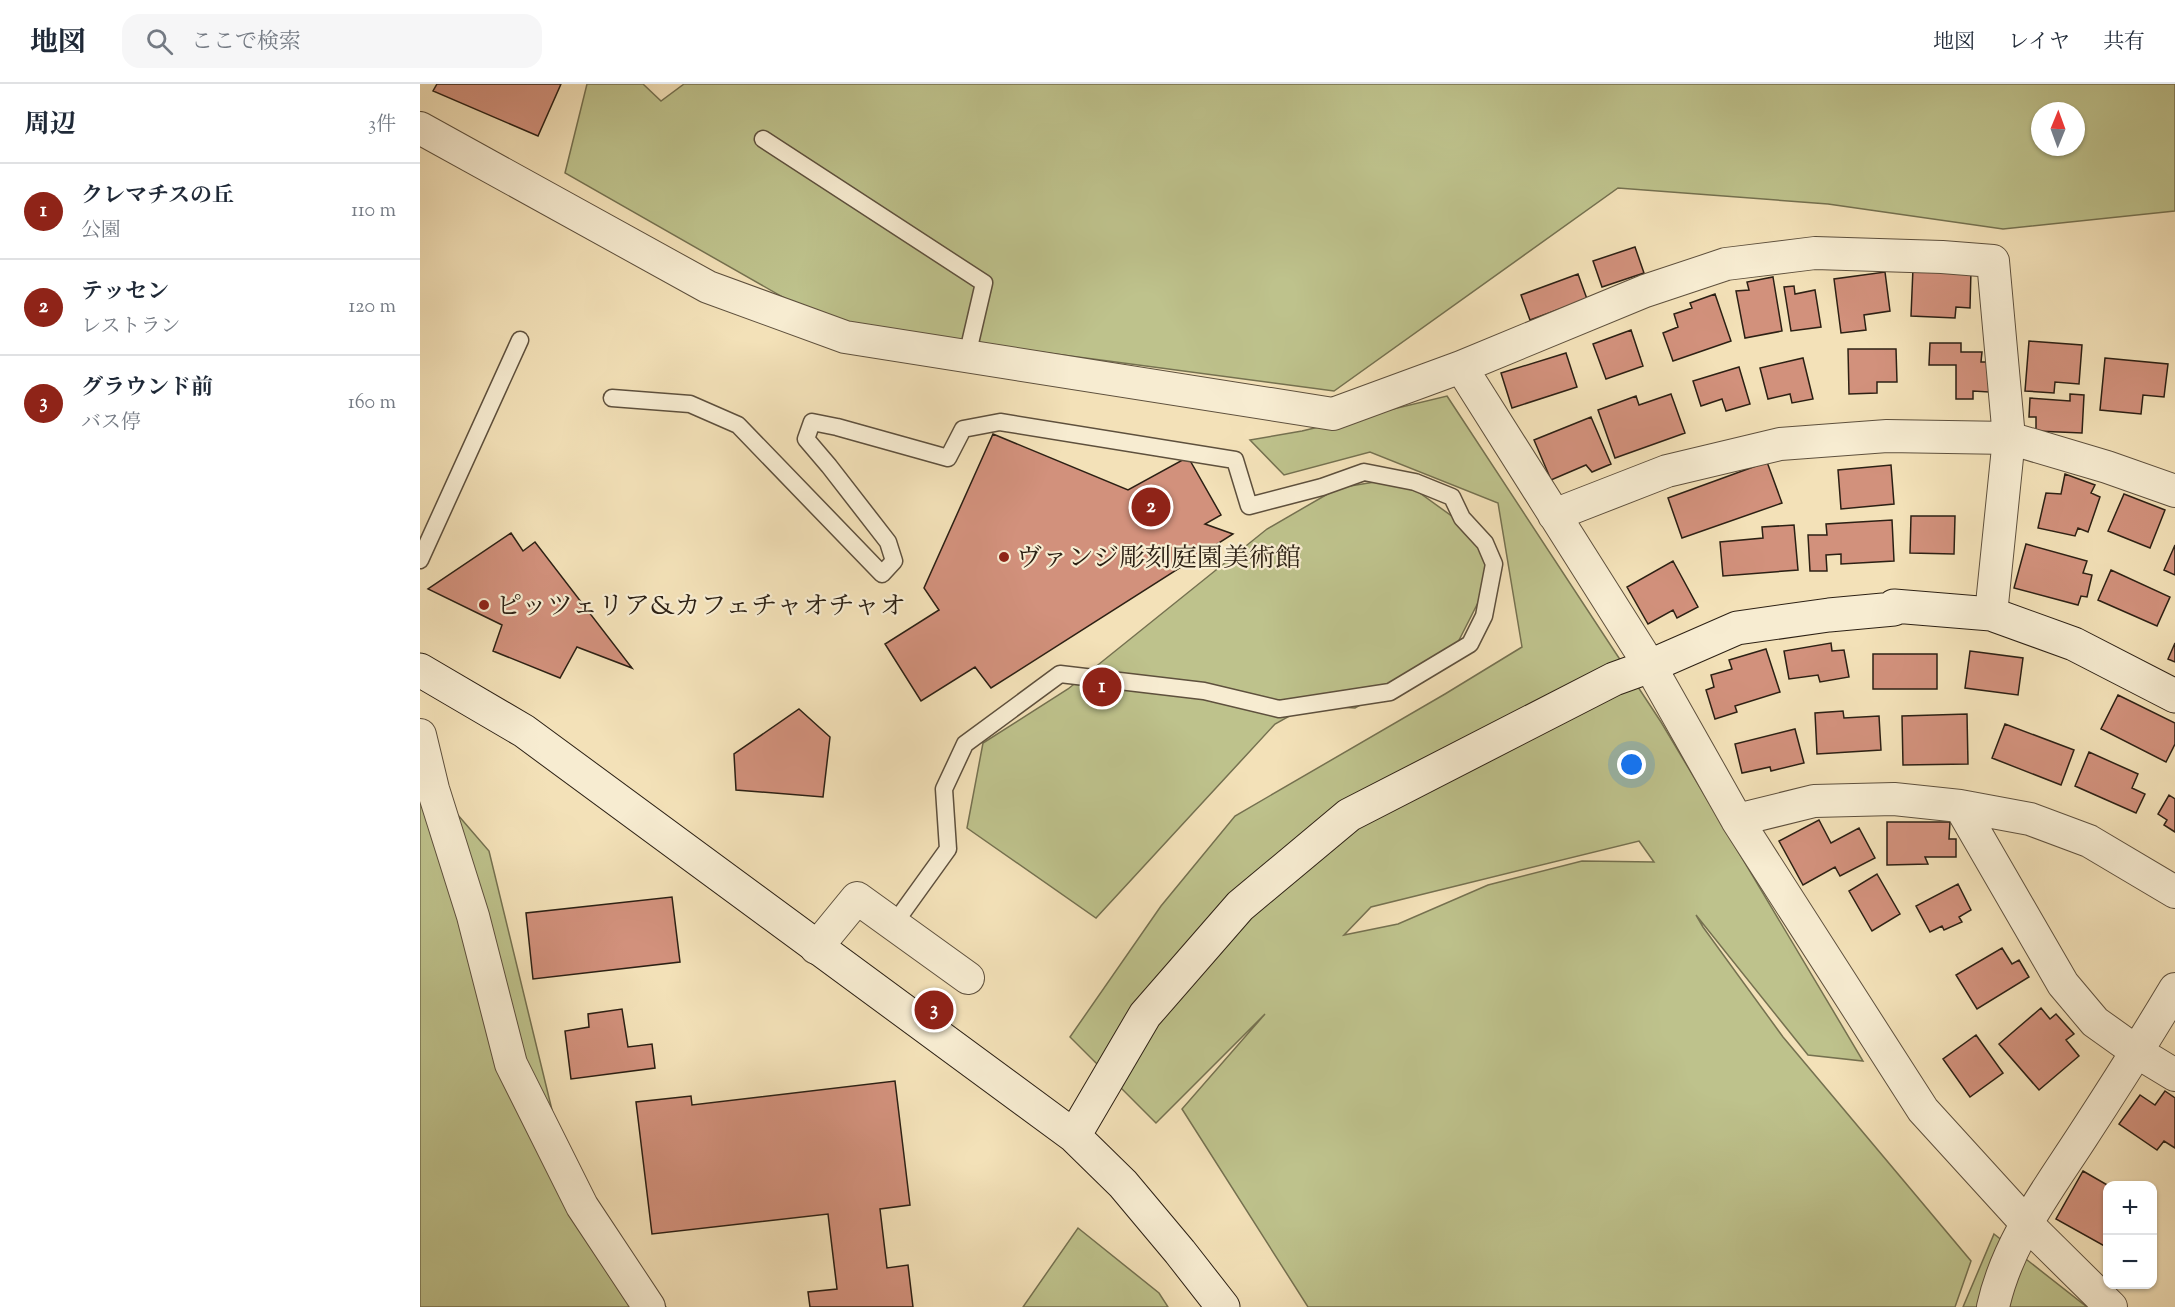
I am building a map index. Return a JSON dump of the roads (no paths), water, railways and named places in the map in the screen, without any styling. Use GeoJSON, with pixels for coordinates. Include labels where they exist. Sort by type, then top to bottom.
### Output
{"type":"FeatureCollection","features":[{"type":"Feature","properties":{"kind":"street"},"geometry":{"type":"LineString","coordinates":[[420,128],[708,287],[845,337],[1333,414],[1461,367],[1645,291],[1726,264],[1815,253],[1993,261],[2009,438],[1991,614]]}},
{"type":"Feature","properties":{"kind":"street"},"geometry":{"type":"LineString","coordinates":[[1461,367],[1650,666],[1737,820],[1923,1110],[2026,1223],[2111,1307]]}},
{"type":"Feature","properties":{"kind":"street"},"geometry":{"type":"LineString","coordinates":[[1554,515],[1667,471],[1780,444],[1887,436],[2009,438],[2107,467],[2173,481]]}},
{"type":"Feature","properties":{"kind":"street"},"geometry":{"type":"LineString","coordinates":[[1074,1136],[1146,1015],[1160,998],[1240,906],[1349,815],[1614,678],[1650,666],[1737,628],[1829,615],[1894,609],[1894,606],[1991,614],[2074,644],[2175,696]]}},
{"type":"Feature","properties":{"kind":"street"},"geometry":{"type":"LineString","coordinates":[[420,670],[524,731],[1074,1136],[1123,1184],[1222,1307]]}},
{"type":"Feature","properties":{"kind":"street"},"geometry":{"type":"LineString","coordinates":[[420,735],[433,789],[473,916],[511,1064],[582,1206],[649,1307]]}},
{"type":"Feature","properties":{"kind":"street"},"geometry":{"type":"LineString","coordinates":[[1737,820],[1814,801],[1894,799],[1960,806],[2030,819],[2089,841],[2175,892]]}},
{"type":"Feature","properties":{"kind":"street"},"geometry":{"type":"LineString","coordinates":[[1960,806],[2063,984],[2095,1022],[2175,1075]]}},
{"type":"Feature","properties":{"kind":"street"},"geometry":{"type":"LineString","coordinates":[[816,948],[857,898],[968,978]]}},
{"type":"Feature","properties":{"kind":"street"},"geometry":{"type":"LineString","coordinates":[[1993,1307],[1998,1285],[2026,1223],[2138,1052],[2175,989]]}},
{"type":"Feature","properties":{"kind":"lane"},"geometry":{"type":"LineString","coordinates":[[763,139],[984,283],[967,356]]}},
{"type":"Feature","properties":{"kind":"lane"},"geometry":{"type":"LineString","coordinates":[[420,560],[520,340]]}},
{"type":"Feature","properties":{"kind":"lane"},"geometry":{"type":"LineString","coordinates":[[612,398],[690,404],[738,425],[882,574],[894,561],[888,542],[830,466],[806,439],[812,422],[948,458],[963,429],[1000,422],[1235,460],[1249,506],[1322,487],[1364,472],[1415,482],[1452,497],[1462,518],[1485,543],[1494,564],[1484,616],[1470,644],[1390,692],[1279,709],[1204,691],[1060,674],[965,744],[944,789],[948,849],[894,924]]}},
{"type":"Feature","properties":{"kind":"place","name":"テッセン"},"geometry":{"type":"Point","coordinates":[1151,507]}},
{"type":"Feature","properties":{"kind":"place","name":"ヴァンジ彫刻庭園美術館"},"geometry":{"type":"Point","coordinates":[1004,557]}},
{"type":"Feature","properties":{"kind":"place","name":"ピッツェリア&カフェチャオチャオ"},"geometry":{"type":"Point","coordinates":[484,605]}},
{"type":"Feature","properties":{"kind":"place","name":"クレマチスの丘"},"geometry":{"type":"Point","coordinates":[1102,687]}},
{"type":"Feature","properties":{"kind":"place","name":"グラウンド前"},"geometry":{"type":"Point","coordinates":[934,1010]}}]}
